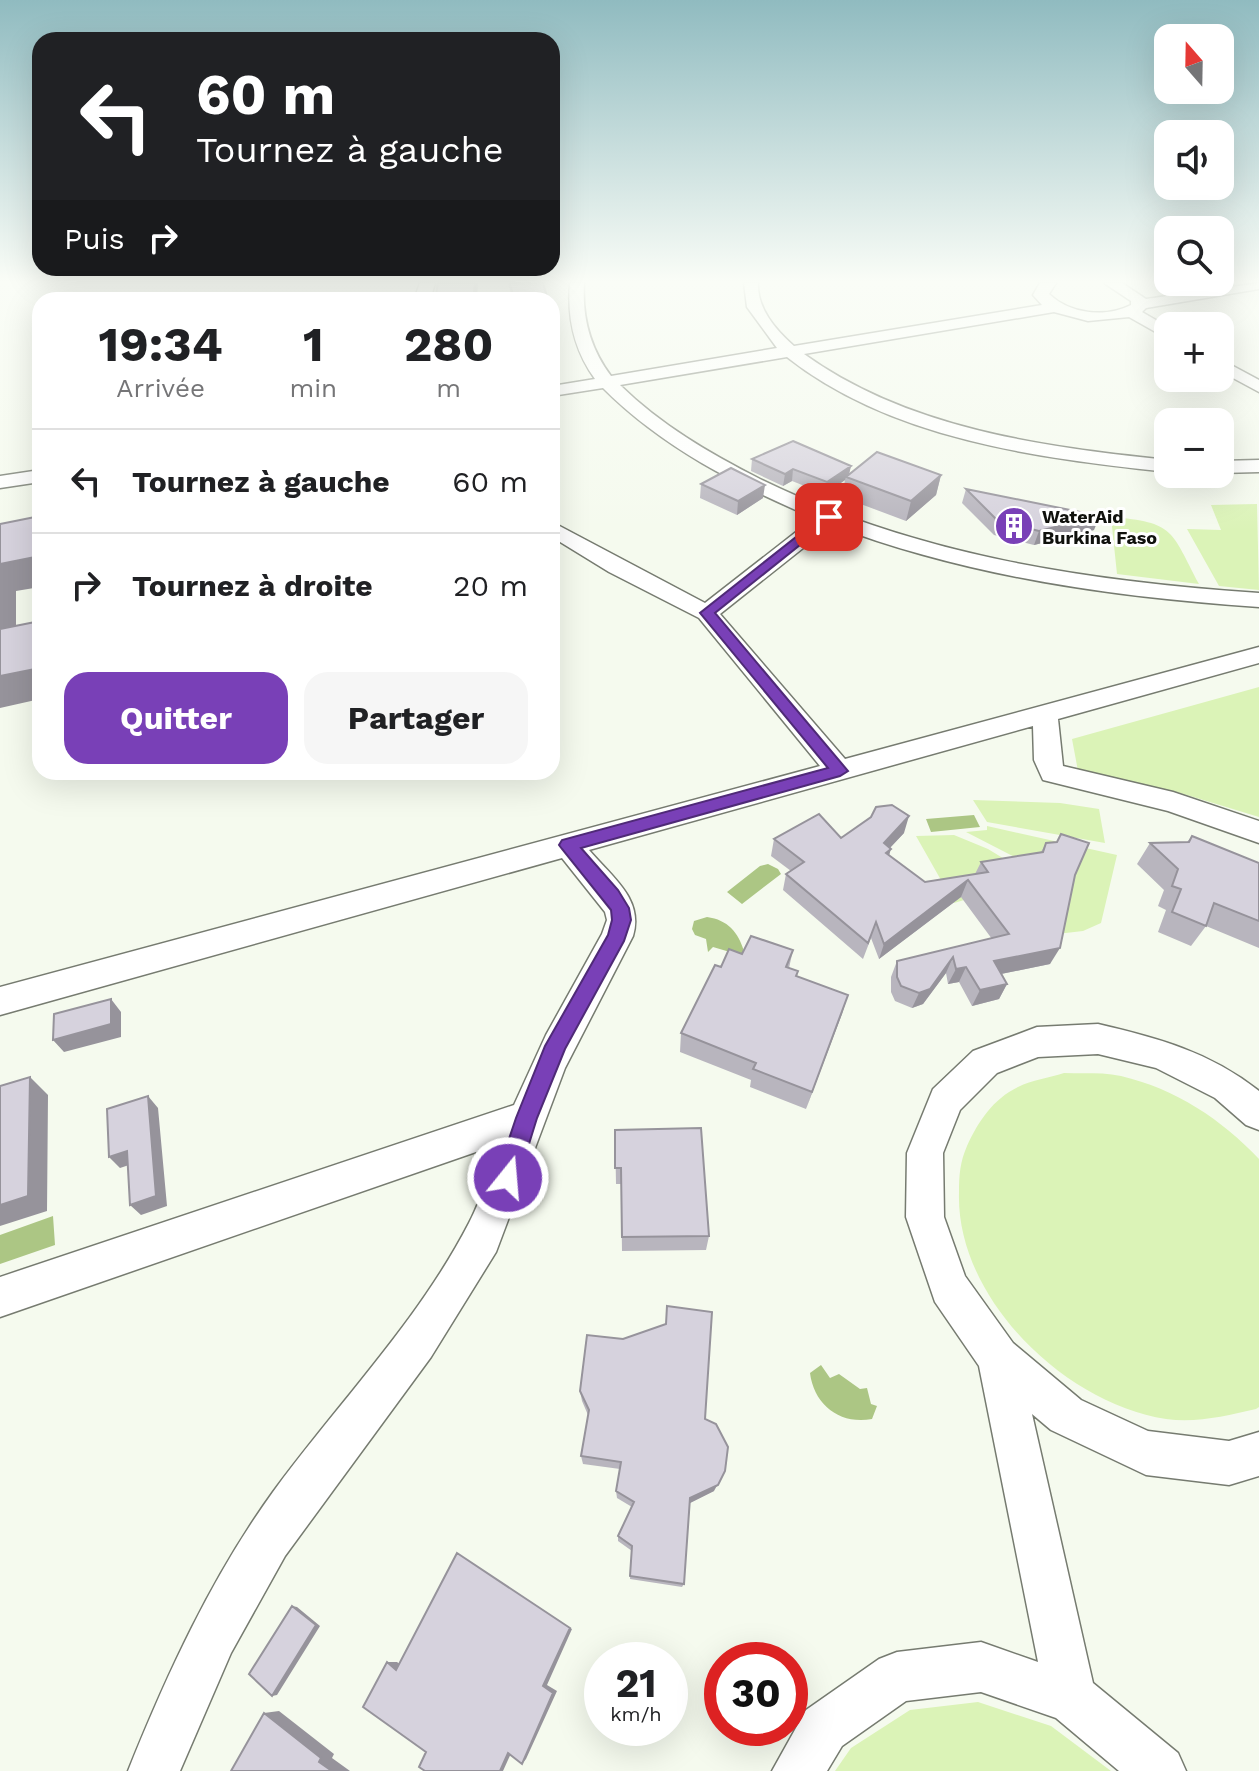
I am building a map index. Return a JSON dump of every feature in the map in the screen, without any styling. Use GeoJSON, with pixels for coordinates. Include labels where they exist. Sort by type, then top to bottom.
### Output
{"type":"FeatureCollection","features":[{"type":"Feature","properties":{"kind":"street"},"geometry":{"type":"LineString","coordinates":[[596,366],[602,377],[636,412],[673,439],[829,517],[967,561],[1067,581],[1167,595],[1259,600]]}},
{"type":"Feature","properties":{"kind":"street"},"geometry":{"type":"LineString","coordinates":[[560,380],[602,377],[671,366]]}},
{"type":"Feature","properties":{"kind":"street"},"geometry":{"type":"LineString","coordinates":[[815,366],[871,400],[935,425],[1008,445],[1154,465]]}},
{"type":"Feature","properties":{"kind":"street"},"geometry":{"type":"LineString","coordinates":[[1234,372],[1259,387]]}},
{"type":"Feature","properties":{"kind":"street"},"geometry":{"type":"LineString","coordinates":[[560,389],[602,377]]}},
{"type":"Feature","properties":{"kind":"street"},"geometry":{"type":"LineString","coordinates":[[0,470],[32,465]]}},
{"type":"Feature","properties":{"kind":"street"},"geometry":{"type":"LineString","coordinates":[[1234,467],[1259,466]]}},
{"type":"Feature","properties":{"kind":"street"},"geometry":{"type":"LineString","coordinates":[[0,482],[32,477]]}},
{"type":"Feature","properties":{"kind":"street"},"geometry":{"type":"LineString","coordinates":[[707,613],[829,517]]}},
{"type":"Feature","properties":{"kind":"street"},"geometry":{"type":"LineString","coordinates":[[560,533],[617,567],[707,613],[840,771]]}},
{"type":"Feature","properties":{"kind":"street"},"geometry":{"type":"LineString","coordinates":[[0,1001],[1259,655]]}},
{"type":"Feature","properties":{"kind":"street"},"geometry":{"type":"LineString","coordinates":[[1045,714],[1047,760],[1053,773],[1173,802],[1259,832]]}},
{"type":"Feature","properties":{"kind":"street"},"geometry":{"type":"LineString","coordinates":[[154,1771],[220,1617],[288,1511],[441,1304],[482,1238],[508,1178],[526,1118],[556,1046],[617,936],[622,920],[620,908],[611,895],[568,845]]}},
{"type":"Feature","properties":{"kind":"street"},"geometry":{"type":"LineString","coordinates":[[1259,1113],[1227,1087],[1163,1054],[1098,1039],[1037,1042],[985,1062],[946,1100],[925,1153],[925,1217],[949,1288],[998,1358],[1066,1415],[1146,1453],[1229,1463],[1259,1454]]}},
{"type":"Feature","properties":{"kind":"street"},"geometry":{"type":"LineString","coordinates":[[0,1297],[526,1118]]}},
{"type":"Feature","properties":{"kind":"street"},"geometry":{"type":"LineString","coordinates":[[998,1358],[1071,1698]]}},
{"type":"Feature","properties":{"kind":"street"},"geometry":{"type":"LineString","coordinates":[[798,1771],[824,1728],[897,1677],[981,1667],[1071,1698],[1160,1771]]}},
{"type":"Feature","properties":{"kind":"shaded area"},"geometry":{"type":"Polygon","coordinates":[[[1257,504],[1259,590],[1219,586],[1187,529],[1221,530],[1211,505],[1257,504]]]}},
{"type":"Feature","properties":{"kind":"shaded area"},"geometry":{"type":"Polygon","coordinates":[[[1111,517],[1148,522],[1168,532],[1199,584],[1117,574],[1111,517]]]}},
{"type":"Feature","properties":{"kind":"shaded area"},"geometry":{"type":"Polygon","coordinates":[[[1259,687],[1259,817],[1177,792],[1078,771],[1072,739],[1259,687]]]}},
{"type":"Feature","properties":{"kind":"shaded area"},"geometry":{"type":"Polygon","coordinates":[[[973,800],[1060,803],[1099,809],[1105,843],[987,822],[973,800]]]}},
{"type":"Feature","properties":{"kind":"shaded area"},"geometry":{"type":"Polygon","coordinates":[[[974,815],[980,827],[931,832],[926,819],[974,815]]]}},
{"type":"Feature","properties":{"kind":"shaded area"},"geometry":{"type":"Polygon","coordinates":[[[987,826],[1117,855],[1101,923],[1083,931],[1057,934],[1028,864],[966,832],[987,830],[987,826]]]}},
{"type":"Feature","properties":{"kind":"shaded area"},"geometry":{"type":"Polygon","coordinates":[[[954,835],[988,849],[1021,869],[971,898],[954,903],[916,836],[954,835]]]}},
{"type":"Feature","properties":{"kind":"shaded area"},"geometry":{"type":"Polygon","coordinates":[[[768,864],[781,874],[742,904],[727,892],[760,866],[768,864]]]}},
{"type":"Feature","properties":{"kind":"shaded area"},"geometry":{"type":"Polygon","coordinates":[[[707,917],[721,921],[735,933],[744,951],[740,955],[713,947],[708,952],[706,939],[695,935],[692,929],[694,921],[707,917]]]}},
{"type":"Feature","properties":{"kind":"shaded area"},"geometry":{"type":"Polygon","coordinates":[[[1064,1073],[1114,1075],[1179,1097],[1229,1131],[1259,1159],[1259,1407],[1256,1409],[1189,1420],[1166,1419],[1128,1409],[1091,1392],[1055,1369],[1024,1340],[997,1307],[976,1270],[963,1232],[959,1193],[963,1158],[981,1120],[1001,1098],[1023,1085],[1064,1073]]]}},
{"type":"Feature","properties":{"kind":"shaded area"},"geometry":{"type":"Polygon","coordinates":[[[53,1216],[55,1245],[0,1264],[0,1235],[53,1216]]]}},
{"type":"Feature","properties":{"kind":"shaded area"},"geometry":{"type":"Polygon","coordinates":[[[821,1365],[830,1378],[839,1374],[860,1389],[867,1388],[871,1404],[877,1406],[872,1419],[839,1416],[823,1403],[812,1384],[810,1373],[821,1365]]]}},
{"type":"Feature","properties":{"kind":"shaded area"},"geometry":{"type":"Polygon","coordinates":[[[978,1702],[1051,1726],[1111,1771],[835,1771],[851,1748],[910,1710],[978,1702]]]}},
{"type":"Feature","properties":{"kind":"building"},"geometry":{"type":"Polygon","coordinates":[[[793,441],[851,466],[827,482],[793,469],[785,474],[752,459],[793,441]]]}},
{"type":"Feature","properties":{"kind":"building"},"geometry":{"type":"Polygon","coordinates":[[[877,452],[941,475],[911,501],[846,477],[877,452]]]}},
{"type":"Feature","properties":{"kind":"building"},"geometry":{"type":"Polygon","coordinates":[[[731,468],[765,485],[738,501],[701,484],[731,468]]]}},
{"type":"Feature","properties":{"kind":"building"},"geometry":{"type":"Polygon","coordinates":[[[966,489],[1100,516],[1039,531],[998,521],[966,489]]]}},
{"type":"Feature","properties":{"kind":"building"},"geometry":{"type":"Polygon","coordinates":[[[32,518],[32,558],[0,564],[0,524],[32,518]]]}},
{"type":"Feature","properties":{"kind":"building"},"geometry":{"type":"Polygon","coordinates":[[[32,623],[32,670],[0,676],[0,629],[32,623]]]}},
{"type":"Feature","properties":{"kind":"building"},"geometry":{"type":"Polygon","coordinates":[[[892,805],[909,816],[884,843],[891,849],[886,853],[925,882],[988,872],[981,862],[1043,852],[1046,843],[1057,842],[1061,834],[1089,843],[1075,875],[1060,948],[994,961],[1007,984],[980,990],[966,967],[956,969],[953,957],[930,989],[919,993],[901,986],[897,977],[897,961],[1009,934],[968,880],[884,944],[876,922],[868,943],[786,874],[804,862],[774,839],[819,814],[841,838],[871,817],[876,807],[892,805]]]}},
{"type":"Feature","properties":{"kind":"building"},"geometry":{"type":"Polygon","coordinates":[[[1192,836],[1259,863],[1259,921],[1214,903],[1206,926],[1172,912],[1181,889],[1172,886],[1178,869],[1150,843],[1189,842],[1192,836]]]}},
{"type":"Feature","properties":{"kind":"building"},"geometry":{"type":"Polygon","coordinates":[[[751,936],[793,950],[786,967],[798,971],[796,976],[848,995],[812,1092],[753,1069],[756,1063],[681,1033],[715,965],[721,967],[729,949],[742,954],[751,936]]]}},
{"type":"Feature","properties":{"kind":"building"},"geometry":{"type":"Polygon","coordinates":[[[111,999],[111,1024],[53,1040],[54,1014],[111,999]]]}},
{"type":"Feature","properties":{"kind":"building"},"geometry":{"type":"Polygon","coordinates":[[[30,1077],[28,1196],[0,1205],[0,1086],[30,1077]]]}},
{"type":"Feature","properties":{"kind":"building"},"geometry":{"type":"Polygon","coordinates":[[[148,1096],[156,1196],[130,1205],[127,1151],[109,1157],[107,1109],[148,1096]]]}},
{"type":"Feature","properties":{"kind":"building"},"geometry":{"type":"Polygon","coordinates":[[[701,1128],[709,1236],[622,1237],[621,1168],[615,1168],[615,1130],[701,1128]]]}},
{"type":"Feature","properties":{"kind":"building"},"geometry":{"type":"Polygon","coordinates":[[[667,1306],[712,1312],[705,1419],[716,1424],[728,1447],[725,1471],[718,1485],[690,1498],[684,1584],[630,1576],[632,1546],[618,1536],[634,1502],[616,1491],[621,1462],[581,1456],[589,1410],[580,1391],[587,1335],[623,1339],[666,1324],[667,1306]]]}},
{"type":"Feature","properties":{"kind":"building"},"geometry":{"type":"Polygon","coordinates":[[[457,1553],[570,1628],[543,1686],[553,1693],[522,1764],[508,1753],[500,1771],[425,1771],[419,1767],[426,1752],[363,1707],[387,1662],[396,1670],[457,1553]]]}},
{"type":"Feature","properties":{"kind":"building"},"geometry":{"type":"Polygon","coordinates":[[[292,1606],[316,1625],[272,1696],[249,1674],[292,1606]]]}},
{"type":"Feature","properties":{"kind":"building"},"geometry":{"type":"Polygon","coordinates":[[[264,1713],[321,1758],[319,1762],[332,1771],[231,1771],[264,1713]]]}},
{"type":"Feature","properties":{"kind":"place","name":"WaterAid Burkina Faso"},"geometry":{"type":"Point","coordinates":[1014,526]}},
{"type":"Feature","properties":{"kind":"route"},"geometry":{"type":"LineString","coordinates":[[508,1178],[526,1118],[556,1046],[617,936],[622,920],[620,908],[611,895],[568,845],[840,771],[707,613],[829,517]]}}]}
